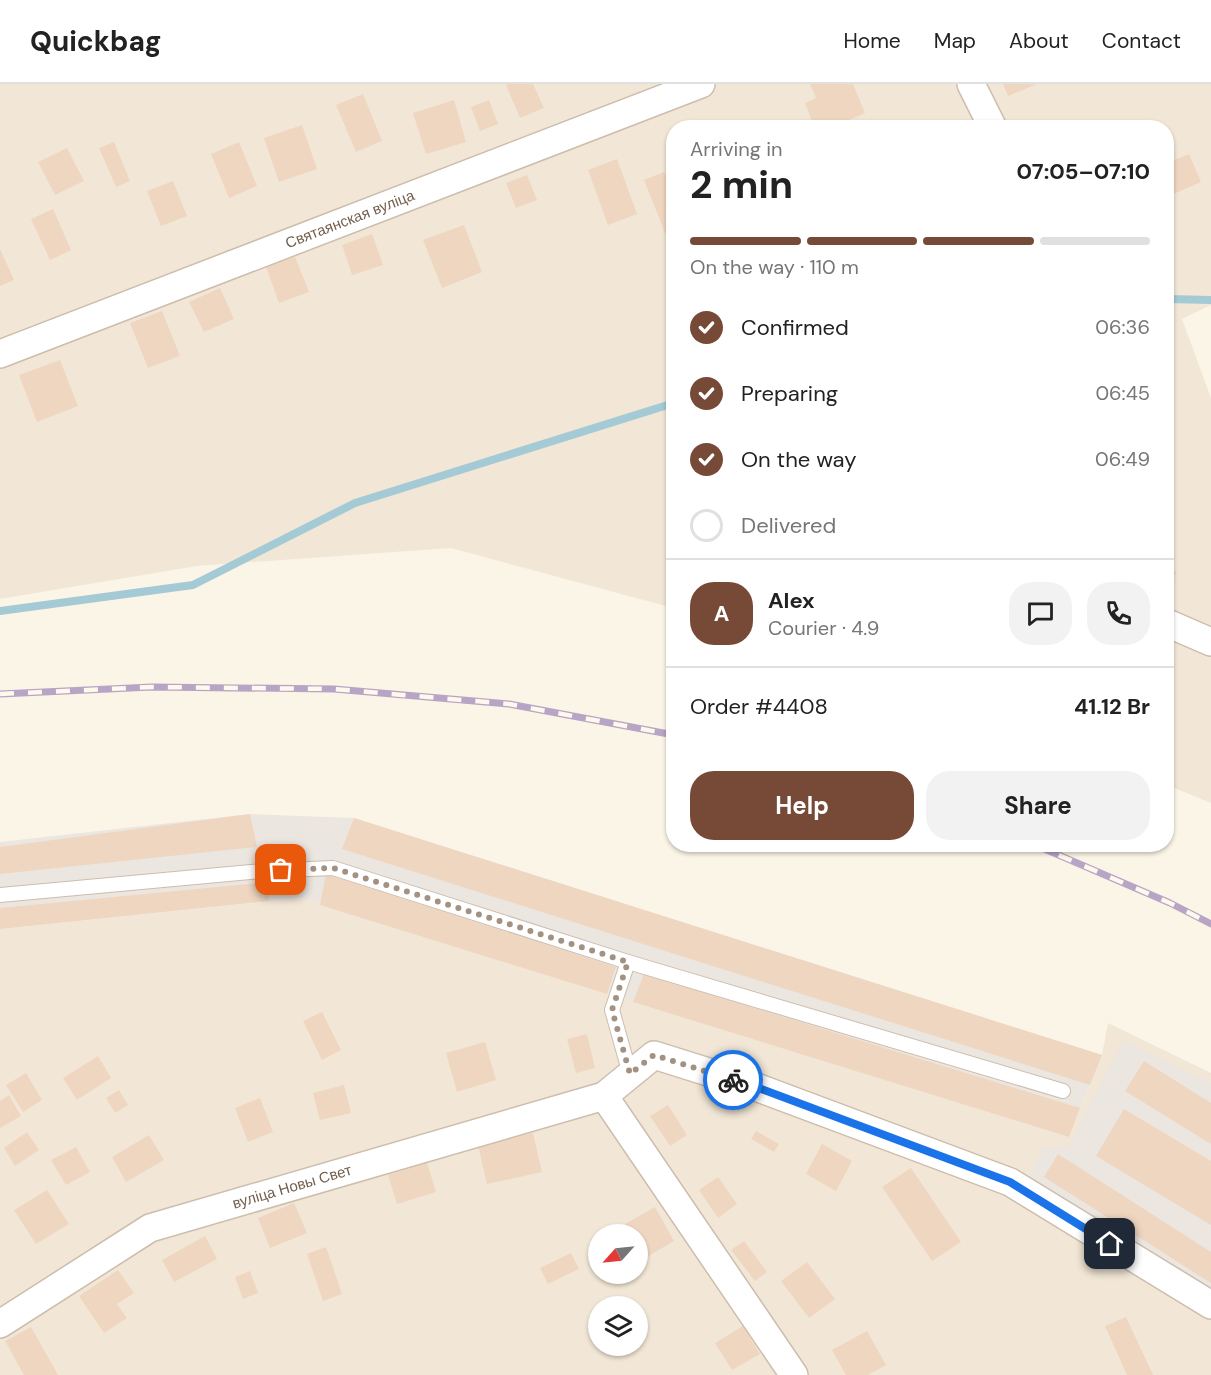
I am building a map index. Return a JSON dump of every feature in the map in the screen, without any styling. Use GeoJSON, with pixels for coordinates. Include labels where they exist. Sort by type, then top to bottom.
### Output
{"type":"FeatureCollection","features":[{"type":"Feature","properties":{"kind":"street","name":"Святаянская вуліца"},"geometry":{"type":"LineString","coordinates":[[0,354],[701,84]]}},
{"type":"Feature","properties":{"kind":"street"},"geometry":{"type":"LineString","coordinates":[[971,84],[989,120]]}},
{"type":"Feature","properties":{"kind":"street"},"geometry":{"type":"LineString","coordinates":[[1174,626],[1211,642]]}},
{"type":"Feature","properties":{"kind":"street","name":"вуліца Новы Свет"},"geometry":{"type":"LineString","coordinates":[[0,1324],[150,1228],[604,1096],[654,1055],[756,1087],[1010,1182],[1211,1305]]}},
{"type":"Feature","properties":{"kind":"street"},"geometry":{"type":"LineString","coordinates":[[604,1096],[794,1375]]}},
{"type":"Feature","properties":{"kind":"lane"},"geometry":{"type":"LineString","coordinates":[[0,895],[262,871],[333,868],[628,962],[1063,1091]]}},
{"type":"Feature","properties":{"kind":"lane"},"geometry":{"type":"LineString","coordinates":[[628,962],[612,1010],[630,1074]]}},
{"type":"Feature","properties":{"kind":"shaded area"},"geometry":{"type":"Polygon","coordinates":[[[0,84],[1211,84],[1211,305],[1182,319],[1211,398],[1211,803],[1174,788],[1174,120],[666,120],[666,606],[451,548],[197,566],[0,599],[0,84]]]}},
{"type":"Feature","properties":{"kind":"shaded area"},"geometry":{"type":"Polygon","coordinates":[[[250,814],[354,818],[1102,1055],[1069,1137],[302,898],[0,929],[0,842],[250,814]]]}},
{"type":"Feature","properties":{"kind":"shaded area"},"geometry":{"type":"Polygon","coordinates":[[[302,898],[1069,1137],[1102,1055],[1108,1023],[1211,1073],[1211,1375],[0,1375],[0,929],[302,898]]]}},
{"type":"Feature","properties":{"kind":"shaded area"},"geometry":{"type":"Polygon","coordinates":[[[1123,1040],[1211,1083],[1211,1296],[1026,1185],[1043,1148],[1068,1148],[1123,1040]]]}},
{"type":"Feature","properties":{"kind":"building"},"geometry":{"type":"Polygon","coordinates":[[[533,84],[544,108],[520,118],[506,85],[533,84]]]}},
{"type":"Feature","properties":{"kind":"building"},"geometry":{"type":"Polygon","coordinates":[[[810,84],[853,84],[865,113],[849,120],[812,120],[805,103],[816,98],[810,84]]]}},
{"type":"Feature","properties":{"kind":"building"},"geometry":{"type":"Polygon","coordinates":[[[1003,84],[1037,84],[1008,96],[1003,84]]]}},
{"type":"Feature","properties":{"kind":"building"},"geometry":{"type":"Polygon","coordinates":[[[363,94],[382,141],[356,152],[336,105],[363,94]]]}},
{"type":"Feature","properties":{"kind":"building"},"geometry":{"type":"Polygon","coordinates":[[[454,100],[466,142],[426,154],[413,113],[454,100]]]}},
{"type":"Feature","properties":{"kind":"building"},"geometry":{"type":"Polygon","coordinates":[[[489,100],[498,124],[480,131],[471,107],[489,100]]]}},
{"type":"Feature","properties":{"kind":"building"},"geometry":{"type":"Polygon","coordinates":[[[302,125],[317,169],[279,182],[264,138],[302,125]]]}},
{"type":"Feature","properties":{"kind":"building"},"geometry":{"type":"Polygon","coordinates":[[[114,142],[130,181],[116,187],[99,148],[114,142]]]}},
{"type":"Feature","properties":{"kind":"building"},"geometry":{"type":"Polygon","coordinates":[[[239,142],[257,186],[229,198],[211,154],[239,142]]]}},
{"type":"Feature","properties":{"kind":"building"},"geometry":{"type":"Polygon","coordinates":[[[67,148],[84,181],[55,195],[38,162],[67,148]]]}},
{"type":"Feature","properties":{"kind":"building"},"geometry":{"type":"Polygon","coordinates":[[[1189,154],[1201,182],[1174,194],[1174,160],[1189,154]]]}},
{"type":"Feature","properties":{"kind":"building"},"geometry":{"type":"Polygon","coordinates":[[[617,159],[637,214],[608,225],[588,170],[617,159]]]}},
{"type":"Feature","properties":{"kind":"building"},"geometry":{"type":"Polygon","coordinates":[[[664,172],[666,176],[666,235],[644,180],[664,172]]]}},
{"type":"Feature","properties":{"kind":"building"},"geometry":{"type":"Polygon","coordinates":[[[527,175],[537,200],[516,208],[506,183],[527,175]]]}},
{"type":"Feature","properties":{"kind":"building"},"geometry":{"type":"Polygon","coordinates":[[[173,181],[187,216],[161,226],[147,191],[173,181]]]}},
{"type":"Feature","properties":{"kind":"building"},"geometry":{"type":"Polygon","coordinates":[[[53,209],[71,250],[50,260],[31,219],[53,209]]]}},
{"type":"Feature","properties":{"kind":"building"},"geometry":{"type":"Polygon","coordinates":[[[464,225],[482,272],[442,288],[423,240],[464,225]]]}},
{"type":"Feature","properties":{"kind":"building"},"geometry":{"type":"Polygon","coordinates":[[[372,234],[383,265],[352,275],[342,245],[372,234]]]}},
{"type":"Feature","properties":{"kind":"building"},"geometry":{"type":"Polygon","coordinates":[[[0,249],[14,280],[0,286],[0,249]]]}},
{"type":"Feature","properties":{"kind":"building"},"geometry":{"type":"Polygon","coordinates":[[[295,257],[309,292],[279,303],[266,267],[295,257]]]}},
{"type":"Feature","properties":{"kind":"building"},"geometry":{"type":"Polygon","coordinates":[[[220,288],[234,319],[204,332],[189,302],[220,288]]]}},
{"type":"Feature","properties":{"kind":"building"},"geometry":{"type":"Polygon","coordinates":[[[162,311],[180,356],[148,368],[130,323],[162,311]]]}},
{"type":"Feature","properties":{"kind":"building"},"geometry":{"type":"Polygon","coordinates":[[[60,360],[78,406],[37,422],[19,375],[60,360]]]}},
{"type":"Feature","properties":{"kind":"building"},"geometry":{"type":"Polygon","coordinates":[[[250,814],[257,847],[0,874],[0,847],[250,814]]]}},
{"type":"Feature","properties":{"kind":"building"},"geometry":{"type":"Polygon","coordinates":[[[354,818],[1102,1055],[1090,1085],[342,849],[354,818]]]}},
{"type":"Feature","properties":{"kind":"building"},"geometry":{"type":"Polygon","coordinates":[[[326,874],[616,967],[607,994],[320,905],[326,874]]]}},
{"type":"Feature","properties":{"kind":"building"},"geometry":{"type":"Polygon","coordinates":[[[268,882],[269,901],[0,929],[0,908],[268,882]]]}},
{"type":"Feature","properties":{"kind":"building"},"geometry":{"type":"Polygon","coordinates":[[[644,974],[1080,1108],[1069,1137],[633,1002],[644,974]]]}},
{"type":"Feature","properties":{"kind":"building"},"geometry":{"type":"Polygon","coordinates":[[[322,1012],[341,1050],[322,1060],[303,1021],[322,1012]]]}},
{"type":"Feature","properties":{"kind":"building"},"geometry":{"type":"Polygon","coordinates":[[[587,1034],[595,1068],[576,1073],[567,1039],[587,1034]]]}},
{"type":"Feature","properties":{"kind":"building"},"geometry":{"type":"Polygon","coordinates":[[[485,1042],[496,1080],[457,1092],[446,1053],[485,1042]]]}},
{"type":"Feature","properties":{"kind":"building"},"geometry":{"type":"Polygon","coordinates":[[[98,1056],[111,1078],[77,1100],[63,1078],[98,1056]]]}},
{"type":"Feature","properties":{"kind":"building"},"geometry":{"type":"Polygon","coordinates":[[[1144,1061],[1211,1103],[1211,1144],[1125,1091],[1144,1061]]]}},
{"type":"Feature","properties":{"kind":"building"},"geometry":{"type":"Polygon","coordinates":[[[26,1073],[42,1100],[23,1112],[6,1085],[26,1073]]]}},
{"type":"Feature","properties":{"kind":"building"},"geometry":{"type":"Polygon","coordinates":[[[344,1085],[351,1113],[320,1120],[313,1093],[344,1085]]]}},
{"type":"Feature","properties":{"kind":"building"},"geometry":{"type":"Polygon","coordinates":[[[119,1090],[128,1105],[115,1113],[106,1098],[119,1090]]]}},
{"type":"Feature","properties":{"kind":"building"},"geometry":{"type":"Polygon","coordinates":[[[9,1095],[21,1116],[0,1128],[0,1101],[9,1095]]]}},
{"type":"Feature","properties":{"kind":"building"},"geometry":{"type":"Polygon","coordinates":[[[260,1098],[273,1132],[248,1142],[235,1108],[260,1098]]]}},
{"type":"Feature","properties":{"kind":"building"},"geometry":{"type":"Polygon","coordinates":[[[668,1105],[687,1135],[670,1146],[650,1116],[668,1105]]]}},
{"type":"Feature","properties":{"kind":"building"},"geometry":{"type":"Polygon","coordinates":[[[1124,1109],[1211,1161],[1211,1225],[1096,1156],[1124,1109]]]}},
{"type":"Feature","properties":{"kind":"building"},"geometry":{"type":"Polygon","coordinates":[[[756,1131],[779,1144],[774,1152],[751,1139],[756,1131]]]}},
{"type":"Feature","properties":{"kind":"building"},"geometry":{"type":"Polygon","coordinates":[[[27,1132],[39,1150],[15,1166],[4,1148],[27,1132]]]}},
{"type":"Feature","properties":{"kind":"building"},"geometry":{"type":"Polygon","coordinates":[[[533,1133],[542,1172],[487,1184],[478,1145],[533,1133]]]}},
{"type":"Feature","properties":{"kind":"building"},"geometry":{"type":"Polygon","coordinates":[[[149,1135],[164,1160],[126,1182],[112,1157],[149,1135]]]}},
{"type":"Feature","properties":{"kind":"building"},"geometry":{"type":"Polygon","coordinates":[[[822,1144],[852,1161],[836,1191],[806,1174],[822,1144]]]}},
{"type":"Feature","properties":{"kind":"building"},"geometry":{"type":"Polygon","coordinates":[[[76,1147],[90,1172],[66,1185],[51,1160],[76,1147]]]}},
{"type":"Feature","properties":{"kind":"building"},"geometry":{"type":"Polygon","coordinates":[[[1058,1154],[1211,1252],[1211,1283],[1044,1177],[1058,1154]]]}},
{"type":"Feature","properties":{"kind":"building"},"geometry":{"type":"Polygon","coordinates":[[[427,1163],[436,1192],[397,1204],[388,1175],[427,1163]]]}},
{"type":"Feature","properties":{"kind":"building"},"geometry":{"type":"Polygon","coordinates":[[[911,1168],[961,1242],[932,1261],[882,1187],[911,1168]]]}},
{"type":"Feature","properties":{"kind":"building"},"geometry":{"type":"Polygon","coordinates":[[[718,1177],[737,1204],[718,1218],[699,1190],[718,1177]]]}},
{"type":"Feature","properties":{"kind":"building"},"geometry":{"type":"Polygon","coordinates":[[[47,1190],[69,1224],[36,1244],[14,1210],[47,1190]]]}},
{"type":"Feature","properties":{"kind":"building"},"geometry":{"type":"Polygon","coordinates":[[[294,1203],[307,1233],[270,1248],[258,1218],[294,1203]]]}},
{"type":"Feature","properties":{"kind":"building"},"geometry":{"type":"Polygon","coordinates":[[[655,1207],[674,1241],[648,1256],[648,1224],[625,1224],[655,1207]]]}},
{"type":"Feature","properties":{"kind":"building"},"geometry":{"type":"Polygon","coordinates":[[[205,1236],[217,1259],[174,1282],[162,1260],[205,1236]]]}},
{"type":"Feature","properties":{"kind":"building"},"geometry":{"type":"Polygon","coordinates":[[[744,1241],[767,1272],[755,1281],[731,1250],[744,1241]]]}},
{"type":"Feature","properties":{"kind":"building"},"geometry":{"type":"Polygon","coordinates":[[[326,1247],[342,1294],[323,1301],[307,1254],[326,1247]]]}},
{"type":"Feature","properties":{"kind":"building"},"geometry":{"type":"Polygon","coordinates":[[[571,1253],[579,1269],[548,1284],[540,1268],[571,1253]]]}},
{"type":"Feature","properties":{"kind":"building"},"geometry":{"type":"Polygon","coordinates":[[[807,1262],[835,1299],[809,1318],[781,1281],[807,1262]]]}},
{"type":"Feature","properties":{"kind":"building"},"geometry":{"type":"Polygon","coordinates":[[[118,1270],[134,1293],[117,1304],[127,1318],[104,1333],[79,1296],[118,1270]]]}},
{"type":"Feature","properties":{"kind":"building"},"geometry":{"type":"Polygon","coordinates":[[[250,1271],[258,1293],[243,1299],[235,1277],[250,1271]]]}},
{"type":"Feature","properties":{"kind":"building"},"geometry":{"type":"Polygon","coordinates":[[[1126,1317],[1153,1375],[1127,1375],[1105,1326],[1126,1317]]]}},
{"type":"Feature","properties":{"kind":"building"},"geometry":{"type":"Polygon","coordinates":[[[743,1326],[760,1354],[732,1370],[715,1343],[743,1326]]]}},
{"type":"Feature","properties":{"kind":"building"},"geometry":{"type":"Polygon","coordinates":[[[31,1327],[58,1375],[24,1375],[5,1341],[31,1327]]]}},
{"type":"Feature","properties":{"kind":"building"},"geometry":{"type":"Polygon","coordinates":[[[867,1331],[886,1365],[868,1375],[846,1375],[832,1350],[867,1331]]]}},
{"type":"Feature","properties":{"kind":"waterway"},"geometry":{"type":"LineString","coordinates":[[1174,299],[1211,300]]}},
{"type":"Feature","properties":{"kind":"waterway"},"geometry":{"type":"LineString","coordinates":[[0,611],[193,585],[355,503],[666,406]]}},
{"type":"Feature","properties":{"kind":"railway"},"geometry":{"type":"LineString","coordinates":[[0,694],[152,687],[334,689],[509,704],[666,733]]}},
{"type":"Feature","properties":{"kind":"railway"},"geometry":{"type":"LineString","coordinates":[[1052,852],[1170,903],[1211,924]]}},
{"type":"Feature","properties":{"kind":"way so far"},"geometry":{"type":"LineString","coordinates":[[281,870],[333,868],[628,962],[612,1010],[630,1074],[654,1055],[733,1080]]}},
{"type":"Feature","properties":{"kind":"route"},"geometry":{"type":"LineString","coordinates":[[733,1080],[1010,1182],[1110,1244]]}}]}
